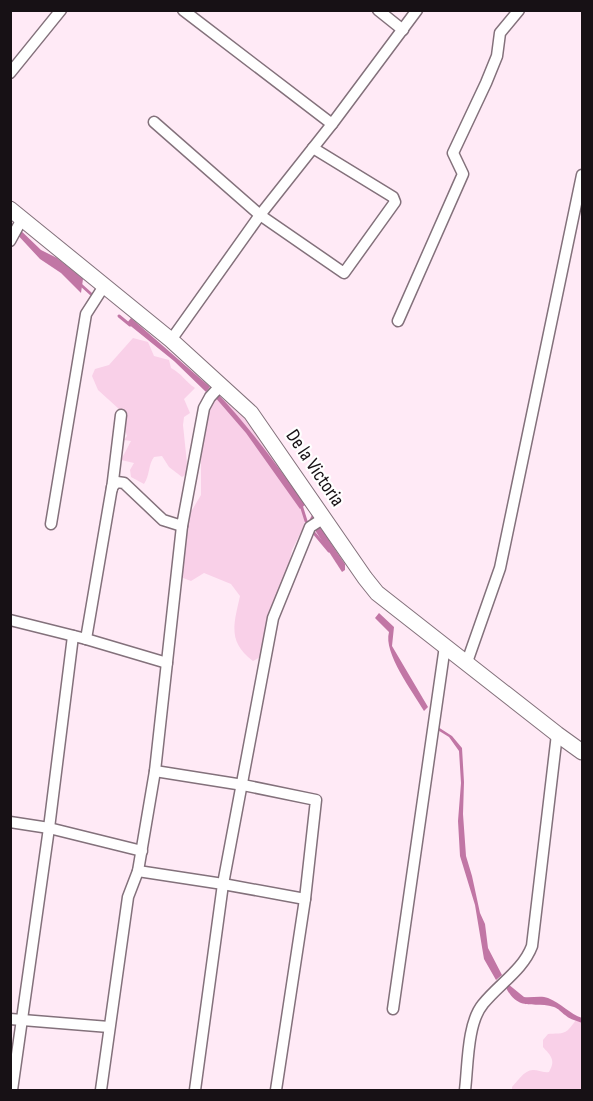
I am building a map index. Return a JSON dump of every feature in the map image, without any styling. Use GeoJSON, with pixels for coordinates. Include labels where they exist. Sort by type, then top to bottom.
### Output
{"type":"FeatureCollection","features":[{"type":"Feature","properties":{"kind":"main road","name":"De la Victoria"},"geometry":{"type":"LineString","coordinates":[[16,214],[171,340],[251,413],[377,593],[582,752]]}},
{"type":"Feature","properties":{"kind":"street"},"geometry":{"type":"LineString","coordinates":[[10,72],[61,10]]}},
{"type":"Feature","properties":{"kind":"street"},"geometry":{"type":"LineString","coordinates":[[183,10],[332,124]]}},
{"type":"Feature","properties":{"kind":"street"},"geometry":{"type":"LineString","coordinates":[[378,10],[403,30]]}},
{"type":"Feature","properties":{"kind":"street"},"geometry":{"type":"LineString","coordinates":[[171,340],[260,215],[332,124],[417,10]]}},
{"type":"Feature","properties":{"kind":"street"},"geometry":{"type":"LineString","coordinates":[[398,321],[462,174],[453,153],[497,56],[500,33],[519,10]]}},
{"type":"Feature","properties":{"kind":"street"},"geometry":{"type":"LineString","coordinates":[[154,122],[260,215],[344,273],[395,200],[313,148]]}},
{"type":"Feature","properties":{"kind":"street"},"geometry":{"type":"LineString","coordinates":[[467,662],[500,568],[582,175]]}},
{"type":"Feature","properties":{"kind":"street"},"geometry":{"type":"LineString","coordinates":[[10,241],[16,214]]}},
{"type":"Feature","properties":{"kind":"street"},"geometry":{"type":"LineString","coordinates":[[51,524],[86,314],[104,286]]}},
{"type":"Feature","properties":{"kind":"street"},"geometry":{"type":"LineString","coordinates":[[101,1090],[128,897],[138,871],[155,771],[182,526],[204,408],[220,385]]}},
{"type":"Feature","properties":{"kind":"street"},"geometry":{"type":"LineString","coordinates":[[86,639],[112,490],[121,415]]}},
{"type":"Feature","properties":{"kind":"street"},"geometry":{"type":"LineString","coordinates":[[112,490],[117,482],[124,483],[163,520],[182,526]]}},
{"type":"Feature","properties":{"kind":"street"},"geometry":{"type":"LineString","coordinates":[[195,1090],[222,884],[243,785],[273,618],[310,527],[324,518]]}},
{"type":"Feature","properties":{"kind":"street"},"geometry":{"type":"LineString","coordinates":[[10,620],[167,663]]}},
{"type":"Feature","properties":{"kind":"street"},"geometry":{"type":"LineString","coordinates":[[12,1090],[16,1020],[48,828],[72,636]]}},
{"type":"Feature","properties":{"kind":"street"},"geometry":{"type":"LineString","coordinates":[[393,1009],[445,646]]}},
{"type":"Feature","properties":{"kind":"street"},"geometry":{"type":"LineString","coordinates":[[465,1090],[473,1024],[482,1005],[528,958],[532,946],[557,734]]}},
{"type":"Feature","properties":{"kind":"street"},"geometry":{"type":"LineString","coordinates":[[155,771],[243,785],[316,800],[305,899],[276,1090]]}},
{"type":"Feature","properties":{"kind":"street"},"geometry":{"type":"LineString","coordinates":[[10,822],[48,828],[142,850]]}},
{"type":"Feature","properties":{"kind":"street"},"geometry":{"type":"LineString","coordinates":[[138,871],[305,899]]}},
{"type":"Feature","properties":{"kind":"street"},"geometry":{"type":"LineString","coordinates":[[16,1020],[109,1027]]}},
{"type":"Feature","properties":{"kind":"shaded area"},"geometry":{"type":"Polygon","coordinates":[[[15,225],[41,250],[57,258],[83,279],[81,293],[61,273],[40,259],[14,231],[15,225]]]}},
{"type":"Feature","properties":{"kind":"shaded area"},"geometry":{"type":"Polygon","coordinates":[[[131,318],[210,387],[206,392],[174,361],[127,323],[131,318]]]}},
{"type":"Feature","properties":{"kind":"shaded area"},"geometry":{"type":"Polygon","coordinates":[[[133,338],[148,342],[154,356],[169,360],[171,368],[195,388],[184,399],[190,413],[184,417],[183,425],[188,473],[182,477],[169,467],[162,456],[154,457],[144,484],[131,477],[130,470],[134,463],[121,460],[131,441],[124,440],[127,436],[119,409],[98,390],[92,376],[95,369],[109,365],[133,338]]]}},
{"type":"Feature","properties":{"kind":"shaded area"},"geometry":{"type":"Polygon","coordinates":[[[217,393],[252,433],[295,490],[305,505],[300,509],[246,433],[214,396],[217,393]]]}},
{"type":"Feature","properties":{"kind":"shaded area"},"geometry":{"type":"Polygon","coordinates":[[[210,397],[227,399],[250,419],[300,493],[305,524],[292,550],[272,640],[266,654],[253,661],[239,646],[234,632],[240,596],[231,584],[204,573],[191,581],[178,576],[172,562],[179,532],[201,495],[201,421],[210,397]]]}},
{"type":"Feature","properties":{"kind":"shaded area"},"geometry":{"type":"Polygon","coordinates":[[[312,515],[345,564],[345,570],[342,572],[309,521],[312,515]]]}},
{"type":"Feature","properties":{"kind":"shaded area"},"geometry":{"type":"Polygon","coordinates":[[[379,613],[394,627],[392,646],[428,707],[424,711],[390,651],[389,632],[375,618],[379,613]]]}},
{"type":"Feature","properties":{"kind":"shaded area"},"geometry":{"type":"Polygon","coordinates":[[[438,727],[452,736],[462,748],[466,856],[480,913],[485,924],[488,948],[502,975],[496,980],[484,959],[475,905],[460,856],[459,751],[449,737],[436,729],[438,727]]]}},
{"type":"Feature","properties":{"kind":"shaded area"},"geometry":{"type":"Polygon","coordinates":[[[508,984],[524,997],[542,997],[553,1000],[582,1018],[582,1023],[569,1018],[554,1007],[521,1003],[510,995],[505,986],[508,984]]]}},
{"type":"Feature","properties":{"kind":"shaded area"},"geometry":{"type":"Polygon","coordinates":[[[578,1018],[582,1020],[582,1090],[512,1090],[512,1087],[527,1072],[533,1070],[549,1072],[552,1061],[543,1047],[543,1040],[548,1034],[566,1032],[578,1018]]]}},
{"type":"Feature","properties":{"kind":"waterway"},"geometry":{"type":"LineString","coordinates":[[81,285],[91,294]]}},
{"type":"Feature","properties":{"kind":"waterway"},"geometry":{"type":"LineString","coordinates":[[119,316],[130,325]]}},
{"type":"Feature","properties":{"kind":"waterway"},"geometry":{"type":"LineString","coordinates":[[301,505],[306,521]]}},
{"type":"Feature","properties":{"kind":"waterway"},"geometry":{"type":"LineString","coordinates":[[314,533],[329,551]]}}]}
